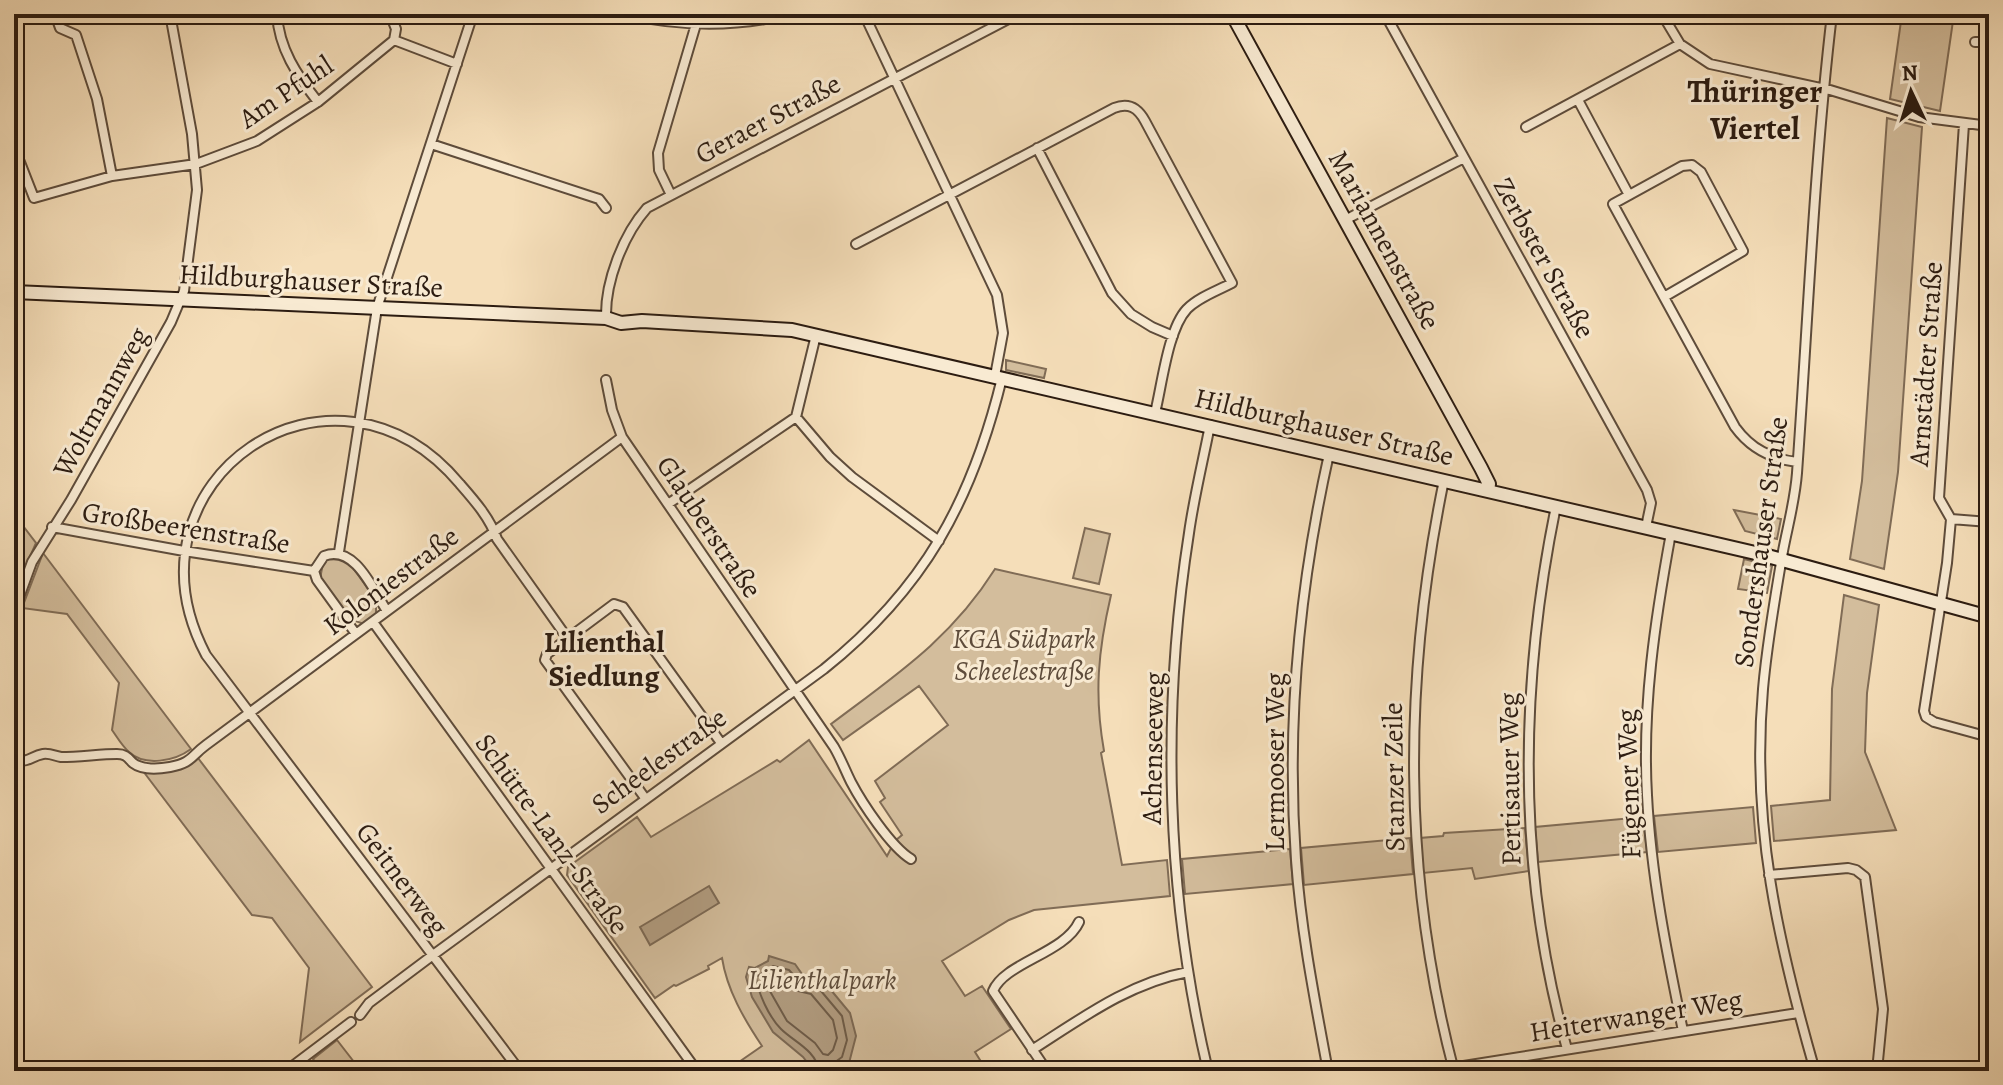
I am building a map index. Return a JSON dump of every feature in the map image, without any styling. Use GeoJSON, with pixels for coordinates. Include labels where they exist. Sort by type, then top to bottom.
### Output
{"type":"FeatureCollection","features":[{"type":"Feature","properties":{"kind":"main road","name":"Mariannenstraße"},"geometry":{"type":"LineString","coordinates":[[1232,14],[1484,472],[1488,490]]}},
{"type":"Feature","properties":{"kind":"main road","name":"Hildburghauser Straße"},"geometry":{"type":"LineString","coordinates":[[14,292],[778,328],[1782,559],[1989,617]]}},
{"type":"Feature","properties":{"kind":"street"},"geometry":{"type":"LineString","coordinates":[[55,14],[60,28],[76,35],[97,99],[112,176]]}},
{"type":"Feature","properties":{"kind":"street","name":"Woltmannweg"},"geometry":{"type":"LineString","coordinates":[[14,611],[32,562],[134,389],[175,315],[181,298],[197,207],[196,164],[170,14]]}},
{"type":"Feature","properties":{"kind":"street"},"geometry":{"type":"LineString","coordinates":[[277,14],[284,51],[301,81],[318,102]]}},
{"type":"Feature","properties":{"kind":"street"},"geometry":{"type":"LineString","coordinates":[[390,14],[396,29],[394,40],[457,64]]}},
{"type":"Feature","properties":{"kind":"street"},"geometry":{"type":"LineString","coordinates":[[339,552],[377,308],[473,14]]}},
{"type":"Feature","properties":{"kind":"street"},"geometry":{"type":"LineString","coordinates":[[623,14],[659,22],[696,25],[755,21],[789,14]]}},
{"type":"Feature","properties":{"kind":"street"},"geometry":{"type":"LineString","coordinates":[[671,195],[659,170],[658,153],[699,14]]}},
{"type":"Feature","properties":{"kind":"street","name":"Scheelestraße"},"geometry":{"type":"LineString","coordinates":[[360,1015],[369,1003],[433,955],[842,654],[881,618],[913,580],[939,541],[980,457],[998,377],[1003,333],[1000,305],[864,14]]}},
{"type":"Feature","properties":{"kind":"street","name":"Geraer Straße"},"geometry":{"type":"LineString","coordinates":[[606,318],[606,301],[625,238],[647,208],[1018,14]]}},
{"type":"Feature","properties":{"kind":"street","name":"Zerbster Straße"},"geometry":{"type":"LineString","coordinates":[[1385,14],[1647,490],[1651,503],[1646,527]]}},
{"type":"Feature","properties":{"kind":"street"},"geometry":{"type":"LineString","coordinates":[[1662,14],[1680,44],[1720,68],[1824,88],[1899,112],[1989,126]]}},
{"type":"Feature","properties":{"kind":"street","name":"Sondershauser Straße"},"geometry":{"type":"LineString","coordinates":[[1815,1071],[1779,937],[1769,875],[1761,777],[1762,715],[1772,617],[1793,507],[1832,14]]}},
{"type":"Feature","properties":{"kind":"street","name":"Am Pfuhl"},"geometry":{"type":"LineString","coordinates":[[14,147],[34,198],[112,176],[196,164],[257,141],[287,124],[394,40]]}},
{"type":"Feature","properties":{"kind":"street"},"geometry":{"type":"LineString","coordinates":[[1975,42],[1989,42]]}},
{"type":"Feature","properties":{"kind":"street"},"geometry":{"type":"LineString","coordinates":[[1526,127],[1680,44]]}},
{"type":"Feature","properties":{"kind":"street"},"geometry":{"type":"LineString","coordinates":[[1578,100],[1629,195]]}},
{"type":"Feature","properties":{"kind":"street"},"geometry":{"type":"LineString","coordinates":[[856,244],[1119,106],[1137,109],[1232,283],[1189,307],[1182,315],[1173,336],[1155,413]]}},
{"type":"Feature","properties":{"kind":"street","name":"Arnstädter Straße"},"geometry":{"type":"LineString","coordinates":[[1964,124],[1939,498],[1951,519],[1924,711],[1926,717],[1934,722],[1989,737]]}},
{"type":"Feature","properties":{"kind":"street"},"geometry":{"type":"LineString","coordinates":[[431,144],[599,199],[606,208]]}},
{"type":"Feature","properties":{"kind":"street"},"geometry":{"type":"LineString","coordinates":[[1037,148],[1112,293],[1131,314],[1173,336]]}},
{"type":"Feature","properties":{"kind":"street"},"geometry":{"type":"LineString","coordinates":[[1345,220],[1464,158]]}},
{"type":"Feature","properties":{"kind":"street"},"geometry":{"type":"LineString","coordinates":[[1664,297],[1742,254],[1743,248],[1701,172],[1692,165],[1682,166],[1613,204],[1664,297],[1741,435],[1768,456],[1797,462]]}},
{"type":"Feature","properties":{"kind":"street"},"geometry":{"type":"LineString","coordinates":[[668,504],[796,417],[816,335]]}},
{"type":"Feature","properties":{"kind":"street","name":"Glauberstraße"},"geometry":{"type":"LineString","coordinates":[[606,380],[622,437],[794,690]]}},
{"type":"Feature","properties":{"kind":"street"},"geometry":{"type":"LineString","coordinates":[[796,417],[830,457],[852,477],[939,541]]}},
{"type":"Feature","properties":{"kind":"street","name":"Geitnerweg"},"geometry":{"type":"LineString","coordinates":[[520,1071],[206,655],[193,628],[184,588],[184,551],[191,521],[225,468],[248,448],[296,426],[331,421],[360,423],[396,433],[435,456],[463,488],[568,639]]}},
{"type":"Feature","properties":{"kind":"street","name":"Achenseeweg"},"geometry":{"type":"LineString","coordinates":[[1208,1071],[1188,972],[1174,860],[1172,704],[1178,616],[1189,532],[1210,425]]}},
{"type":"Feature","properties":{"kind":"street","name":"Koloniestraße"},"geometry":{"type":"LineString","coordinates":[[14,761],[32,761],[39,754],[58,757],[116,754],[129,757],[138,765],[157,768],[190,761],[198,750],[622,437]]}},
{"type":"Feature","properties":{"kind":"street","name":"Lermooser Weg"},"geometry":{"type":"LineString","coordinates":[[1328,1071],[1310,977],[1301,905],[1295,847],[1293,767],[1294,697],[1302,605],[1329,454]]}},
{"type":"Feature","properties":{"kind":"street","name":"Stanzer Zeile"},"geometry":{"type":"LineString","coordinates":[[1444,480],[1422,604],[1413,717],[1413,776],[1423,916],[1453,1069]]}},
{"type":"Feature","properties":{"kind":"street","name":"Pertisauer Weg"},"geometry":{"type":"LineString","coordinates":[[1556,506],[1535,632],[1527,754],[1537,901],[1567,1049]]}},
{"type":"Feature","properties":{"kind":"street"},"geometry":{"type":"LineString","coordinates":[[1951,519],[1989,522]]}},
{"type":"Feature","properties":{"kind":"street","name":"Großbeerenstraße"},"geometry":{"type":"LineString","coordinates":[[52,527],[314,571]]}},
{"type":"Feature","properties":{"kind":"street","name":"Fügener Weg"},"geometry":{"type":"LineString","coordinates":[[1671,533],[1648,687],[1647,794],[1665,940],[1683,1031]]}},
{"type":"Feature","properties":{"kind":"street"},"geometry":{"type":"LineString","coordinates":[[356,634],[317,580],[314,571],[324,556],[339,552],[351,558],[387,611]]}},
{"type":"Feature","properties":{"kind":"street"},"geometry":{"type":"LineString","coordinates":[[645,798],[545,660],[547,654],[614,604],[623,607],[721,743]]}},
{"type":"Feature","properties":{"kind":"street","name":"Schütte-Lanz-Straße"},"geometry":{"type":"LineString","coordinates":[[373,622],[697,1071]]}},
{"type":"Feature","properties":{"kind":"street"},"geometry":{"type":"LineString","coordinates":[[794,690],[844,762],[850,782],[896,848],[911,859]]}},
{"type":"Feature","properties":{"kind":"street"},"geometry":{"type":"LineString","coordinates":[[1769,875],[1848,868],[1865,877],[1883,1008],[1877,1071]]}},
{"type":"Feature","properties":{"kind":"street"},"geometry":{"type":"LineString","coordinates":[[1047,1071],[994,995],[994,987],[1000,980],[1065,939],[1079,922]]}},
{"type":"Feature","properties":{"kind":"street"},"geometry":{"type":"LineString","coordinates":[[1032,1050],[1118,996],[1158,979],[1188,972]]}},
{"type":"Feature","properties":{"kind":"street","name":"Heiterwanger Weg"},"geometry":{"type":"LineString","coordinates":[[1432,1071],[1798,1013]]}},
{"type":"Feature","properties":{"kind":"street"},"geometry":{"type":"LineString","coordinates":[[286,1071],[351,1022]]}},
{"type":"Feature","properties":{"kind":"green space"},"geometry":{"type":"Polygon","coordinates":[[[1902,14],[1954,14],[1940,111],[1890,99],[1902,14]]]}},
{"type":"Feature","properties":{"kind":"green space"},"geometry":{"type":"Polygon","coordinates":[[[1887,118],[1922,127],[1898,472],[1884,569],[1850,559],[1862,481],[1887,118]]]}},
{"type":"Feature","properties":{"kind":"green space"},"geometry":{"type":"Polygon","coordinates":[[[1006,360],[1046,369],[1044,378],[1006,370],[1006,360]]]}},
{"type":"Feature","properties":{"kind":"green space"},"geometry":{"type":"Polygon","coordinates":[[[1734,510],[1781,519],[1777,539],[1745,531],[1734,510]]]}},
{"type":"Feature","properties":{"kind":"green space"},"geometry":{"type":"Polygon","coordinates":[[[14,514],[36,543],[14,593],[14,514]]]}},
{"type":"Feature","properties":{"kind":"green space"},"geometry":{"type":"Polygon","coordinates":[[[1085,528],[1110,534],[1099,584],[1073,578],[1085,528]]]}},
{"type":"Feature","properties":{"kind":"green space"},"geometry":{"type":"Polygon","coordinates":[[[43,553],[191,749],[177,757],[151,761],[136,757],[122,744],[112,730],[119,683],[67,614],[22,608],[43,553]]]}},
{"type":"Feature","properties":{"kind":"green space"},"geometry":{"type":"Polygon","coordinates":[[[339,557],[348,561],[376,600],[376,615],[364,624],[349,619],[320,579],[323,563],[339,557]]]}},
{"type":"Feature","properties":{"kind":"green space"},"geometry":{"type":"Polygon","coordinates":[[[1744,559],[1772,566],[1767,593],[1738,589],[1744,559]]]}},
{"type":"Feature","properties":{"kind":"green space"},"geometry":{"type":"Polygon","coordinates":[[[995,569],[1111,595],[1100,654],[1098,691],[1104,751],[1101,753],[1122,865],[1167,860],[1170,896],[1034,910],[1009,920],[942,961],[965,996],[982,986],[1011,1029],[975,1052],[987,1071],[726,1071],[762,1046],[737,1004],[722,958],[708,966],[709,969],[674,985],[655,998],[567,875],[568,867],[637,817],[651,837],[777,760],[780,762],[809,740],[887,856],[902,835],[880,802],[885,798],[875,781],[948,725],[919,686],[843,740],[831,724],[900,672],[941,636],[978,594],[995,569]]]}},
{"type":"Feature","properties":{"kind":"green space"},"geometry":{"type":"Polygon","coordinates":[[[1844,595],[1879,605],[1867,693],[1865,752],[1896,830],[1774,841],[1771,806],[1830,800],[1832,689],[1844,595]]]}},
{"type":"Feature","properties":{"kind":"green space"},"geometry":{"type":"Polygon","coordinates":[[[198,758],[372,987],[300,1042],[309,968],[272,918],[252,915],[143,771],[175,770],[198,758]]]}},
{"type":"Feature","properties":{"kind":"green space"},"geometry":{"type":"Polygon","coordinates":[[[1753,807],[1756,843],[1658,852],[1654,816],[1753,807]]]}},
{"type":"Feature","properties":{"kind":"green space"},"geometry":{"type":"Polygon","coordinates":[[[1643,817],[1647,852],[1538,862],[1535,827],[1643,817]]]}},
{"type":"Feature","properties":{"kind":"green space"},"geometry":{"type":"Polygon","coordinates":[[[1525,828],[1529,871],[1475,879],[1472,868],[1423,873],[1420,838],[1443,836],[1444,833],[1525,828]]]}},
{"type":"Feature","properties":{"kind":"green space"},"geometry":{"type":"Polygon","coordinates":[[[1410,838],[1413,874],[1304,885],[1301,848],[1410,838]]]}},
{"type":"Feature","properties":{"kind":"green space"},"geometry":{"type":"Polygon","coordinates":[[[1290,849],[1293,884],[1185,894],[1182,859],[1290,849]]]}},
{"type":"Feature","properties":{"kind":"green space"},"geometry":{"type":"Polygon","coordinates":[[[337,1040],[361,1071],[322,1071],[313,1059],[337,1040]]]}},
{"type":"Feature","properties":{"kind":"water"},"geometry":{"type":"Polygon","coordinates":[[[709,886],[719,903],[650,945],[640,927],[709,886]]]}},
{"type":"Feature","properties":{"kind":"water"},"geometry":{"type":"Polygon","coordinates":[[[769,956],[795,964],[802,974],[821,978],[850,1013],[856,1036],[849,1063],[833,1071],[813,1070],[803,1057],[773,1032],[752,997],[746,977],[749,967],[755,968],[768,961],[769,956]]]}},
{"type":"Feature","properties":{"kind":"district","name":"Thüringer Viertel"},"geometry":{"type":"Point","coordinates":[1755,110]}},
{"type":"Feature","properties":{"kind":"district","name":"Lilienthal Siedlung"},"geometry":{"type":"Point","coordinates":[604,659]}},
{"type":"Feature","properties":{"kind":"park label","name":"KGA Südpark Scheelestraße"},"geometry":{"type":"Point","coordinates":[1024,655]}},
{"type":"Feature","properties":{"kind":"park label","name":"Lilienthalpark"},"geometry":{"type":"Point","coordinates":[822,980]}}]}
